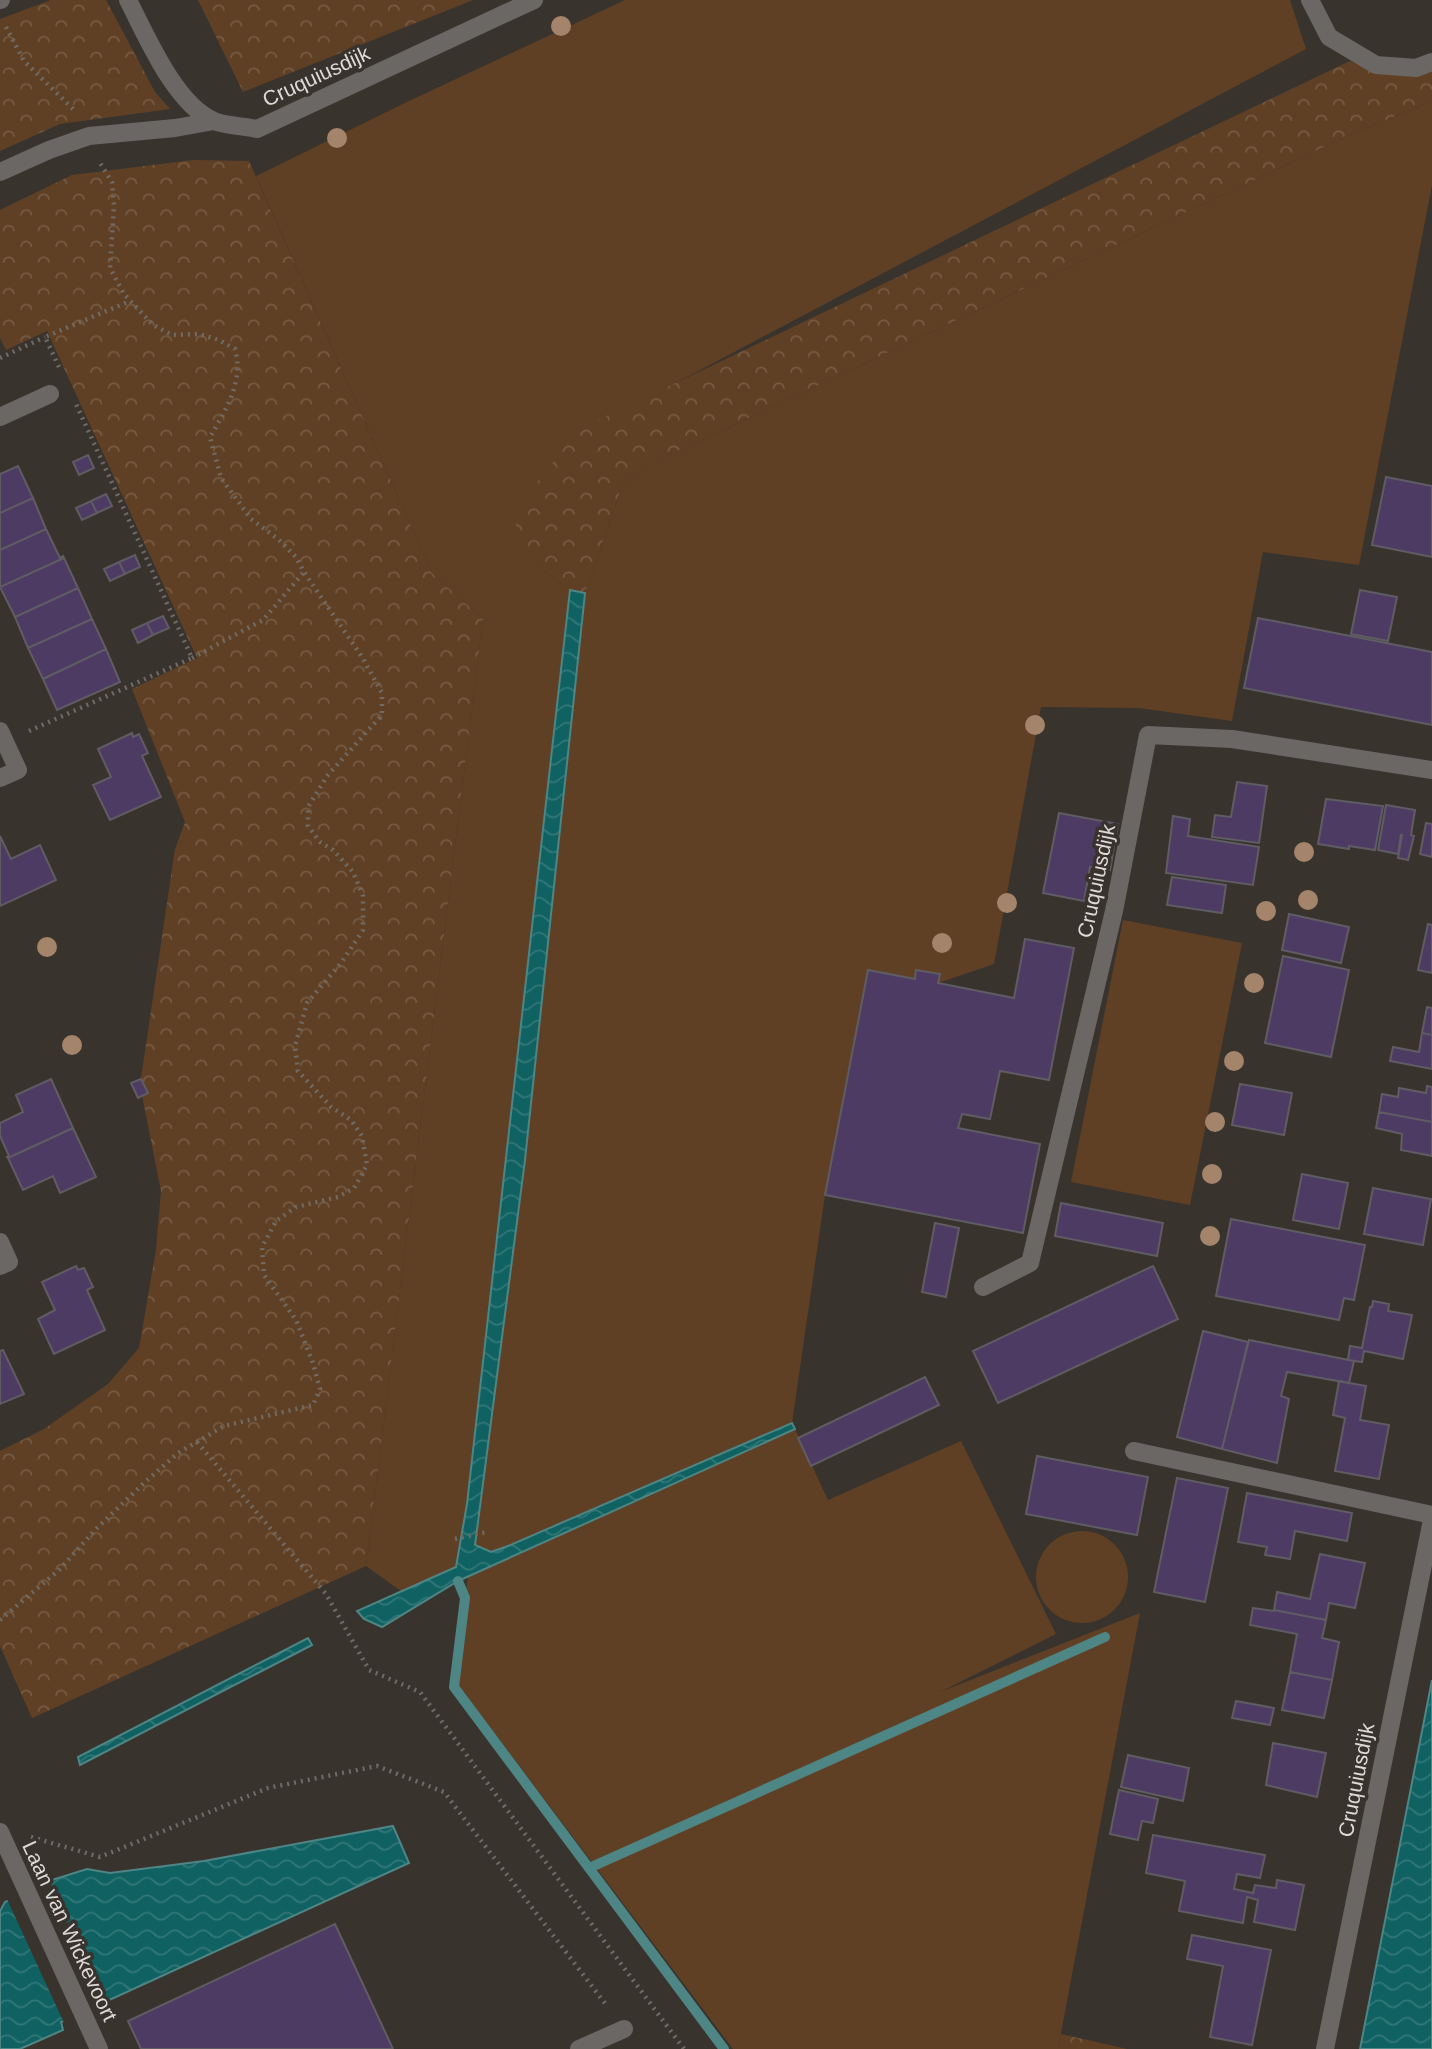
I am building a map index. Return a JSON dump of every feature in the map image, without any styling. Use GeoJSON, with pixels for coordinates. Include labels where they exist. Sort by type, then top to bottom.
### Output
{"type":"FeatureCollection","features":[{"type":"Feature","properties":{"kind":"street","name":"Cruquiusdijk"},"geometry":{"type":"LineString","coordinates":[[128,0],[159,61],[185,100],[214,121],[257,129],[534,0]]}},
{"type":"Feature","properties":{"kind":"street"},"geometry":{"type":"LineString","coordinates":[[1310,0],[1329,37],[1376,65],[1416,68],[1432,62]]}},
{"type":"Feature","properties":{"kind":"street"},"geometry":{"type":"LineString","coordinates":[[0,172],[89,136],[175,128],[214,121]]}},
{"type":"Feature","properties":{"kind":"street"},"geometry":{"type":"LineString","coordinates":[[0,417],[50,394]]}},
{"type":"Feature","properties":{"kind":"street","name":"Cruquiusdijk"},"geometry":{"type":"LineString","coordinates":[[983,1287],[1030,1263],[1114,911],[1148,735],[1232,739],[1432,770]]}},
{"type":"Feature","properties":{"kind":"street"},"geometry":{"type":"LineString","coordinates":[[0,778],[18,770],[2,736]]}},
{"type":"Feature","properties":{"kind":"street"},"geometry":{"type":"LineString","coordinates":[[0,1242],[9,1262],[0,1266]]}},
{"type":"Feature","properties":{"kind":"street"},"geometry":{"type":"LineString","coordinates":[[1134,1451],[1432,1515]]}},
{"type":"Feature","properties":{"kind":"street","name":"Cruquiusdijk"},"geometry":{"type":"LineString","coordinates":[[1325,2049],[1432,1520]]}},
{"type":"Feature","properties":{"kind":"street","name":"Laan van Wickevoort"},"geometry":{"type":"LineString","coordinates":[[0,1832],[96,2043]]}},
{"type":"Feature","properties":{"kind":"street"},"geometry":{"type":"LineString","coordinates":[[579,2049],[624,2029]]}},
{"type":"Feature","properties":{"kind":"path"},"geometry":{"type":"LineString","coordinates":[[0,1620],[60,1569],[97,1528],[178,1453],[224,1426],[313,1405],[320,1389],[296,1320],[264,1275],[262,1247],[276,1221],[296,1206],[338,1197],[354,1188],[367,1165],[362,1136],[351,1120],[331,1107],[298,1071],[295,1046],[307,1003],[341,963],[363,930],[363,896],[353,872],[334,850],[320,842],[308,826],[308,807],[327,776],[382,716],[382,692],[296,558],[278,539],[251,519],[221,478],[210,437],[236,386],[238,362],[235,349],[219,340],[199,334],[172,335],[153,325],[130,301],[110,268],[114,205],[112,182],[93,150],[75,110],[23,61],[4,24]]}},
{"type":"Feature","properties":{"kind":"path"},"geometry":{"type":"LineString","coordinates":[[0,358],[130,301]]}},
{"type":"Feature","properties":{"kind":"path"},"geometry":{"type":"LineString","coordinates":[[45,337],[62,374]]}},
{"type":"Feature","properties":{"kind":"path"},"geometry":{"type":"LineString","coordinates":[[73,399],[192,657]]}},
{"type":"Feature","properties":{"kind":"path"},"geometry":{"type":"LineString","coordinates":[[2,736],[192,657],[263,620],[304,572]]}},
{"type":"Feature","properties":{"kind":"path"},"geometry":{"type":"LineString","coordinates":[[197,1442],[326,1594],[369,1670],[420,1692],[684,2049]]}},
{"type":"Feature","properties":{"kind":"path"},"geometry":{"type":"LineString","coordinates":[[455,1539],[487,1532]]}},
{"type":"Feature","properties":{"kind":"path"},"geometry":{"type":"LineString","coordinates":[[25,1835],[100,1857],[268,1788],[377,1766],[444,1792],[624,2029]]}},
{"type":"Feature","properties":{"kind":"green space"},"geometry":{"type":"Polygon","coordinates":[[[51,0],[106,0],[155,92],[170,109],[60,124],[0,151],[0,19],[51,0]]]}},
{"type":"Feature","properties":{"kind":"green space"},"geometry":{"type":"Polygon","coordinates":[[[198,0],[473,0],[243,92],[198,0]]]}},
{"type":"Feature","properties":{"kind":"green space"},"geometry":{"type":"Polygon","coordinates":[[[625,0],[1290,0],[1306,49],[572,438],[533,562],[570,590],[467,1504],[456,1567],[401,1591],[366,1566],[483,619],[432,573],[256,176],[625,0]]]}},
{"type":"Feature","properties":{"kind":"green space"},"geometry":{"type":"Polygon","coordinates":[[[1350,61],[1385,73],[1432,71],[1432,101],[1352,134],[651,463],[622,486],[585,593],[570,590],[533,562],[511,515],[572,438],[596,421],[1350,61]]]}},
{"type":"Feature","properties":{"kind":"green space"},"geometry":{"type":"Polygon","coordinates":[[[1432,101],[1432,185],[1359,565],[1263,552],[1232,721],[1139,708],[1041,707],[994,964],[938,983],[940,974],[917,970],[915,979],[868,970],[825,1195],[792,1423],[508,1546],[491,1552],[475,1545],[525,1160],[585,593],[622,486],[636,473],[659,459],[1352,134],[1432,101]]]}},
{"type":"Feature","properties":{"kind":"green space"},"geometry":{"type":"Polygon","coordinates":[[[193,160],[249,161],[432,573],[483,619],[366,1566],[32,1718],[0,1646],[0,1451],[44,1429],[108,1384],[139,1348],[156,1250],[161,1191],[140,1085],[175,849],[185,822],[132,689],[197,658],[47,331],[6,350],[0,338],[0,210],[72,175],[193,160]]]}},
{"type":"Feature","properties":{"kind":"green space"},"geometry":{"type":"Polygon","coordinates":[[[1123,920],[1242,943],[1190,1205],[1071,1182],[1123,920]]]}},
{"type":"Feature","properties":{"kind":"green space"},"geometry":{"type":"Polygon","coordinates":[[[795,1429],[828,1500],[961,1441],[1056,1634],[940,1692],[1140,1613],[1058,2049],[733,2049],[453,1678],[468,1577],[795,1429]]]}},
{"type":"Feature","properties":{"kind":"green space"},"geometry":{"type":"Polygon","coordinates":[[[1073,1531],[1091,1531],[1108,1538],[1121,1551],[1128,1568],[1128,1586],[1121,1603],[1108,1616],[1091,1623],[1073,1623],[1056,1616],[1043,1603],[1036,1586],[1036,1568],[1043,1551],[1056,1538],[1073,1531]]]}},
{"type":"Feature","properties":{"kind":"green space"},"geometry":{"type":"Polygon","coordinates":[[[1061,2034],[1127,2049],[1058,2049],[1061,2034]]]}},
{"type":"Feature","properties":{"kind":"water"},"geometry":{"type":"Polygon","coordinates":[[[570,590],[585,593],[525,1160],[475,1545],[491,1552],[508,1546],[792,1423],[795,1429],[458,1581],[382,1627],[364,1619],[357,1611],[456,1567],[467,1504],[570,590]]]}},
{"type":"Feature","properties":{"kind":"water"},"geometry":{"type":"Polygon","coordinates":[[[308,1638],[312,1645],[80,1765],[78,1757],[308,1638]]]}},
{"type":"Feature","properties":{"kind":"water"},"geometry":{"type":"Polygon","coordinates":[[[1432,1680],[1432,2049],[1360,2049],[1432,1680]]]}},
{"type":"Feature","properties":{"kind":"water"},"geometry":{"type":"Polygon","coordinates":[[[393,1826],[409,1863],[61,2022],[63,2030],[20,2049],[0,2049],[0,1911],[5,1902],[52,1880],[87,1869],[110,1873],[204,1861],[393,1826]]]}},
{"type":"Feature","properties":{"kind":"pier"},"geometry":{"type":"Polygon","coordinates":[[[47,1878],[105,2006],[65,2025],[6,1897],[47,1878]]]}},
{"type":"Feature","properties":{"kind":"building"},"geometry":{"type":"Polygon","coordinates":[[[88,455],[94,468],[79,475],[73,462],[88,455]]]}},
{"type":"Feature","properties":{"kind":"building"},"geometry":{"type":"Polygon","coordinates":[[[18,466],[33,498],[0,513],[0,474],[18,466]]]}},
{"type":"Feature","properties":{"kind":"building"},"geometry":{"type":"Polygon","coordinates":[[[1386,477],[1432,486],[1432,557],[1372,545],[1386,477]]]}},
{"type":"Feature","properties":{"kind":"building"},"geometry":{"type":"Polygon","coordinates":[[[106,494],[112,506],[97,513],[91,501],[106,494]]]}},
{"type":"Feature","properties":{"kind":"building"},"geometry":{"type":"Polygon","coordinates":[[[33,498],[46,529],[0,550],[0,513],[33,498]]]}},
{"type":"Feature","properties":{"kind":"building"},"geometry":{"type":"Polygon","coordinates":[[[91,501],[97,513],[82,520],[76,508],[91,501]]]}},
{"type":"Feature","properties":{"kind":"building"},"geometry":{"type":"Polygon","coordinates":[[[46,529],[60,558],[64,558],[0,587],[0,550],[46,529]]]}},
{"type":"Feature","properties":{"kind":"building"},"geometry":{"type":"Polygon","coordinates":[[[135,555],[140,567],[125,574],[119,562],[135,555]]]}},
{"type":"Feature","properties":{"kind":"building"},"geometry":{"type":"Polygon","coordinates":[[[64,558],[78,588],[15,617],[0,587],[64,558]]]}},
{"type":"Feature","properties":{"kind":"building"},"geometry":{"type":"Polygon","coordinates":[[[119,562],[125,574],[110,581],[104,569],[119,562]]]}},
{"type":"Feature","properties":{"kind":"building"},"geometry":{"type":"Polygon","coordinates":[[[78,588],[92,619],[28,648],[15,617],[78,588]]]}},
{"type":"Feature","properties":{"kind":"building"},"geometry":{"type":"Polygon","coordinates":[[[1360,590],[1397,597],[1388,641],[1351,634],[1360,590]]]}},
{"type":"Feature","properties":{"kind":"building"},"geometry":{"type":"Polygon","coordinates":[[[163,616],[169,628],[153,635],[147,623],[163,616]]]}},
{"type":"Feature","properties":{"kind":"building"},"geometry":{"type":"Polygon","coordinates":[[[1258,618],[1432,652],[1432,725],[1244,688],[1258,618]]]}},
{"type":"Feature","properties":{"kind":"building"},"geometry":{"type":"Polygon","coordinates":[[[92,619],[106,649],[43,679],[28,648],[92,619]]]}},
{"type":"Feature","properties":{"kind":"building"},"geometry":{"type":"Polygon","coordinates":[[[147,623],[153,635],[138,643],[132,630],[147,623]]]}},
{"type":"Feature","properties":{"kind":"building"},"geometry":{"type":"Polygon","coordinates":[[[106,649],[120,682],[57,710],[43,679],[106,649]]]}},
{"type":"Feature","properties":{"kind":"building"},"geometry":{"type":"Polygon","coordinates":[[[132,733],[133,737],[139,734],[148,753],[142,756],[161,797],[110,820],[93,785],[111,777],[98,749],[132,733]]]}},
{"type":"Feature","properties":{"kind":"building"},"geometry":{"type":"Polygon","coordinates":[[[1237,782],[1267,786],[1259,843],[1212,837],[1215,815],[1231,817],[1237,782]]]}},
{"type":"Feature","properties":{"kind":"building"},"geometry":{"type":"Polygon","coordinates":[[[1326,799],[1383,806],[1375,850],[1318,844],[1326,799]]]}},
{"type":"Feature","properties":{"kind":"building"},"geometry":{"type":"Polygon","coordinates":[[[1386,805],[1415,810],[1411,835],[1414,836],[1408,860],[1398,858],[1402,835],[1398,854],[1378,850],[1386,805]]]}},
{"type":"Feature","properties":{"kind":"building"},"geometry":{"type":"Polygon","coordinates":[[[1059,813],[1118,824],[1110,870],[1090,867],[1084,901],[1043,893],[1059,813]]]}},
{"type":"Feature","properties":{"kind":"building"},"geometry":{"type":"Polygon","coordinates":[[[1173,816],[1190,819],[1188,836],[1259,847],[1253,885],[1166,873],[1173,816]]]}},
{"type":"Feature","properties":{"kind":"building"},"geometry":{"type":"Polygon","coordinates":[[[1426,823],[1432,824],[1432,857],[1420,854],[1426,823]]]}},
{"type":"Feature","properties":{"kind":"building"},"geometry":{"type":"Polygon","coordinates":[[[0,836],[11,859],[40,845],[56,880],[0,906],[0,836]]]}},
{"type":"Feature","properties":{"kind":"building"},"geometry":{"type":"Polygon","coordinates":[[[1172,877],[1226,885],[1222,913],[1167,905],[1172,877]]]}},
{"type":"Feature","properties":{"kind":"building"},"geometry":{"type":"Polygon","coordinates":[[[1289,914],[1349,927],[1341,963],[1282,950],[1289,914]]]}},
{"type":"Feature","properties":{"kind":"building"},"geometry":{"type":"Polygon","coordinates":[[[1428,924],[1432,925],[1432,973],[1418,970],[1428,924]]]}},
{"type":"Feature","properties":{"kind":"building"},"geometry":{"type":"Polygon","coordinates":[[[1025,939],[1074,948],[1049,1080],[1000,1071],[990,1119],[962,1114],[958,1128],[1040,1144],[1023,1233],[825,1195],[868,970],[915,979],[916,970],[940,974],[938,983],[1014,998],[1025,939]]]}},
{"type":"Feature","properties":{"kind":"building"},"geometry":{"type":"Polygon","coordinates":[[[1283,956],[1349,970],[1331,1057],[1265,1043],[1283,956]]]}},
{"type":"Feature","properties":{"kind":"building"},"geometry":{"type":"Polygon","coordinates":[[[1427,1007],[1432,1008],[1432,1035],[1422,1033],[1427,1007]]]}},
{"type":"Feature","properties":{"kind":"building"},"geometry":{"type":"Polygon","coordinates":[[[1422,1033],[1432,1035],[1432,1069],[1390,1061],[1393,1047],[1419,1052],[1422,1033]]]}},
{"type":"Feature","properties":{"kind":"building"},"geometry":{"type":"Polygon","coordinates":[[[51,1079],[73,1128],[8,1158],[0,1136],[0,1123],[23,1112],[16,1095],[51,1079]]]}},
{"type":"Feature","properties":{"kind":"building"},"geometry":{"type":"Polygon","coordinates":[[[141,1079],[148,1093],[138,1098],[131,1083],[141,1079]]]}},
{"type":"Feature","properties":{"kind":"building"},"geometry":{"type":"Polygon","coordinates":[[[1240,1084],[1292,1093],[1284,1135],[1232,1125],[1240,1084]]]}},
{"type":"Feature","properties":{"kind":"building"},"geometry":{"type":"Polygon","coordinates":[[[1427,1086],[1432,1087],[1432,1122],[1379,1112],[1382,1094],[1398,1097],[1399,1088],[1426,1093],[1427,1086]]]}},
{"type":"Feature","properties":{"kind":"building"},"geometry":{"type":"Polygon","coordinates":[[[1379,1112],[1432,1122],[1432,1156],[1401,1150],[1402,1134],[1376,1128],[1379,1112]]]}},
{"type":"Feature","properties":{"kind":"building"},"geometry":{"type":"Polygon","coordinates":[[[73,1128],[96,1177],[60,1193],[53,1176],[23,1190],[8,1158],[73,1128]]]}},
{"type":"Feature","properties":{"kind":"building"},"geometry":{"type":"Polygon","coordinates":[[[1302,1174],[1348,1183],[1339,1229],[1293,1220],[1302,1174]]]}},
{"type":"Feature","properties":{"kind":"building"},"geometry":{"type":"Polygon","coordinates":[[[1373,1188],[1431,1199],[1423,1245],[1364,1234],[1373,1188]]]}},
{"type":"Feature","properties":{"kind":"building"},"geometry":{"type":"Polygon","coordinates":[[[1061,1203],[1163,1223],[1157,1256],[1055,1236],[1061,1203]]]}},
{"type":"Feature","properties":{"kind":"building"},"geometry":{"type":"Polygon","coordinates":[[[1231,1219],[1365,1245],[1354,1300],[1344,1298],[1339,1320],[1216,1296],[1231,1219]]]}},
{"type":"Feature","properties":{"kind":"building"},"geometry":{"type":"Polygon","coordinates":[[[935,1223],[959,1228],[946,1297],[922,1292],[935,1223]]]}},
{"type":"Feature","properties":{"kind":"building"},"geometry":{"type":"Polygon","coordinates":[[[76,1266],[78,1270],[84,1268],[93,1287],[87,1290],[105,1330],[54,1354],[38,1319],[55,1310],[42,1282],[76,1266]]]}},
{"type":"Feature","properties":{"kind":"building"},"geometry":{"type":"Polygon","coordinates":[[[1153,1266],[1178,1319],[998,1403],[973,1351],[1153,1266]]]}},
{"type":"Feature","properties":{"kind":"building"},"geometry":{"type":"Polygon","coordinates":[[[1373,1301],[1389,1304],[1388,1311],[1412,1315],[1403,1359],[1364,1351],[1362,1362],[1348,1360],[1350,1346],[1362,1348],[1373,1301]]]}},
{"type":"Feature","properties":{"kind":"building"},"geometry":{"type":"Polygon","coordinates":[[[1203,1331],[1248,1342],[1222,1449],[1177,1437],[1203,1331]]]}},
{"type":"Feature","properties":{"kind":"building"},"geometry":{"type":"Polygon","coordinates":[[[1249,1340],[1354,1361],[1349,1383],[1287,1372],[1281,1396],[1289,1399],[1277,1463],[1222,1449],[1249,1340]]]}},
{"type":"Feature","properties":{"kind":"building"},"geometry":{"type":"Polygon","coordinates":[[[3,1350],[24,1394],[0,1404],[0,1351],[3,1350]]]}},
{"type":"Feature","properties":{"kind":"building"},"geometry":{"type":"Polygon","coordinates":[[[925,1377],[939,1405],[811,1466],[798,1438],[925,1377]]]}},
{"type":"Feature","properties":{"kind":"building"},"geometry":{"type":"Polygon","coordinates":[[[1339,1381],[1366,1386],[1360,1420],[1389,1425],[1379,1479],[1335,1471],[1345,1418],[1333,1415],[1339,1381]]]}},
{"type":"Feature","properties":{"kind":"building"},"geometry":{"type":"Polygon","coordinates":[[[1037,1456],[1148,1477],[1137,1535],[1026,1514],[1037,1456]]]}},
{"type":"Feature","properties":{"kind":"building"},"geometry":{"type":"Polygon","coordinates":[[[1177,1478],[1228,1488],[1205,1602],[1154,1592],[1177,1478]]]}},
{"type":"Feature","properties":{"kind":"building"},"geometry":{"type":"Polygon","coordinates":[[[1247,1493],[1352,1513],[1347,1541],[1295,1531],[1290,1559],[1265,1555],[1267,1547],[1238,1542],[1247,1493]]]}},
{"type":"Feature","properties":{"kind":"building"},"geometry":{"type":"Polygon","coordinates":[[[1320,1554],[1365,1563],[1355,1608],[1329,1603],[1326,1620],[1274,1610],[1277,1592],[1310,1599],[1320,1554]]]}},
{"type":"Feature","properties":{"kind":"building"},"geometry":{"type":"Polygon","coordinates":[[[1253,1608],[1326,1620],[1322,1638],[1339,1642],[1332,1680],[1290,1672],[1297,1634],[1250,1625],[1253,1608]]]}},
{"type":"Feature","properties":{"kind":"building"},"geometry":{"type":"Polygon","coordinates":[[[1290,1672],[1332,1680],[1324,1718],[1282,1710],[1290,1672]]]}},
{"type":"Feature","properties":{"kind":"building"},"geometry":{"type":"Polygon","coordinates":[[[1236,1701],[1274,1708],[1270,1725],[1232,1718],[1236,1701]]]}},
{"type":"Feature","properties":{"kind":"building"},"geometry":{"type":"Polygon","coordinates":[[[1273,1743],[1326,1753],[1317,1797],[1266,1785],[1273,1743]]]}},
{"type":"Feature","properties":{"kind":"building"},"geometry":{"type":"Polygon","coordinates":[[[1128,1755],[1189,1768],[1183,1801],[1121,1787],[1128,1755]]]}},
{"type":"Feature","properties":{"kind":"building"},"geometry":{"type":"Polygon","coordinates":[[[1119,1790],[1158,1799],[1153,1823],[1142,1821],[1138,1840],[1110,1834],[1119,1790]]]}},
{"type":"Feature","properties":{"kind":"building"},"geometry":{"type":"Polygon","coordinates":[[[1153,1835],[1265,1855],[1260,1878],[1237,1874],[1234,1889],[1253,1893],[1255,1885],[1276,1888],[1277,1880],[1304,1885],[1295,1930],[1254,1922],[1258,1900],[1247,1897],[1243,1923],[1179,1911],[1185,1881],[1146,1873],[1153,1835]]]}},
{"type":"Feature","properties":{"kind":"building"},"geometry":{"type":"Polygon","coordinates":[[[335,1924],[393,2049],[141,2049],[128,2021],[335,1924]]]}},
{"type":"Feature","properties":{"kind":"building"},"geometry":{"type":"Polygon","coordinates":[[[1192,1935],[1271,1950],[1252,2045],[1210,2037],[1223,1966],[1187,1959],[1192,1935]]]}},
{"type":"Feature","properties":{"kind":"waterway"},"geometry":{"type":"LineString","coordinates":[[458,1581],[465,1598],[454,1687],[589,1868],[1105,1637]]}},
{"type":"Feature","properties":{"kind":"waterway"},"geometry":{"type":"LineString","coordinates":[[589,1868],[724,2049]]}}]}
